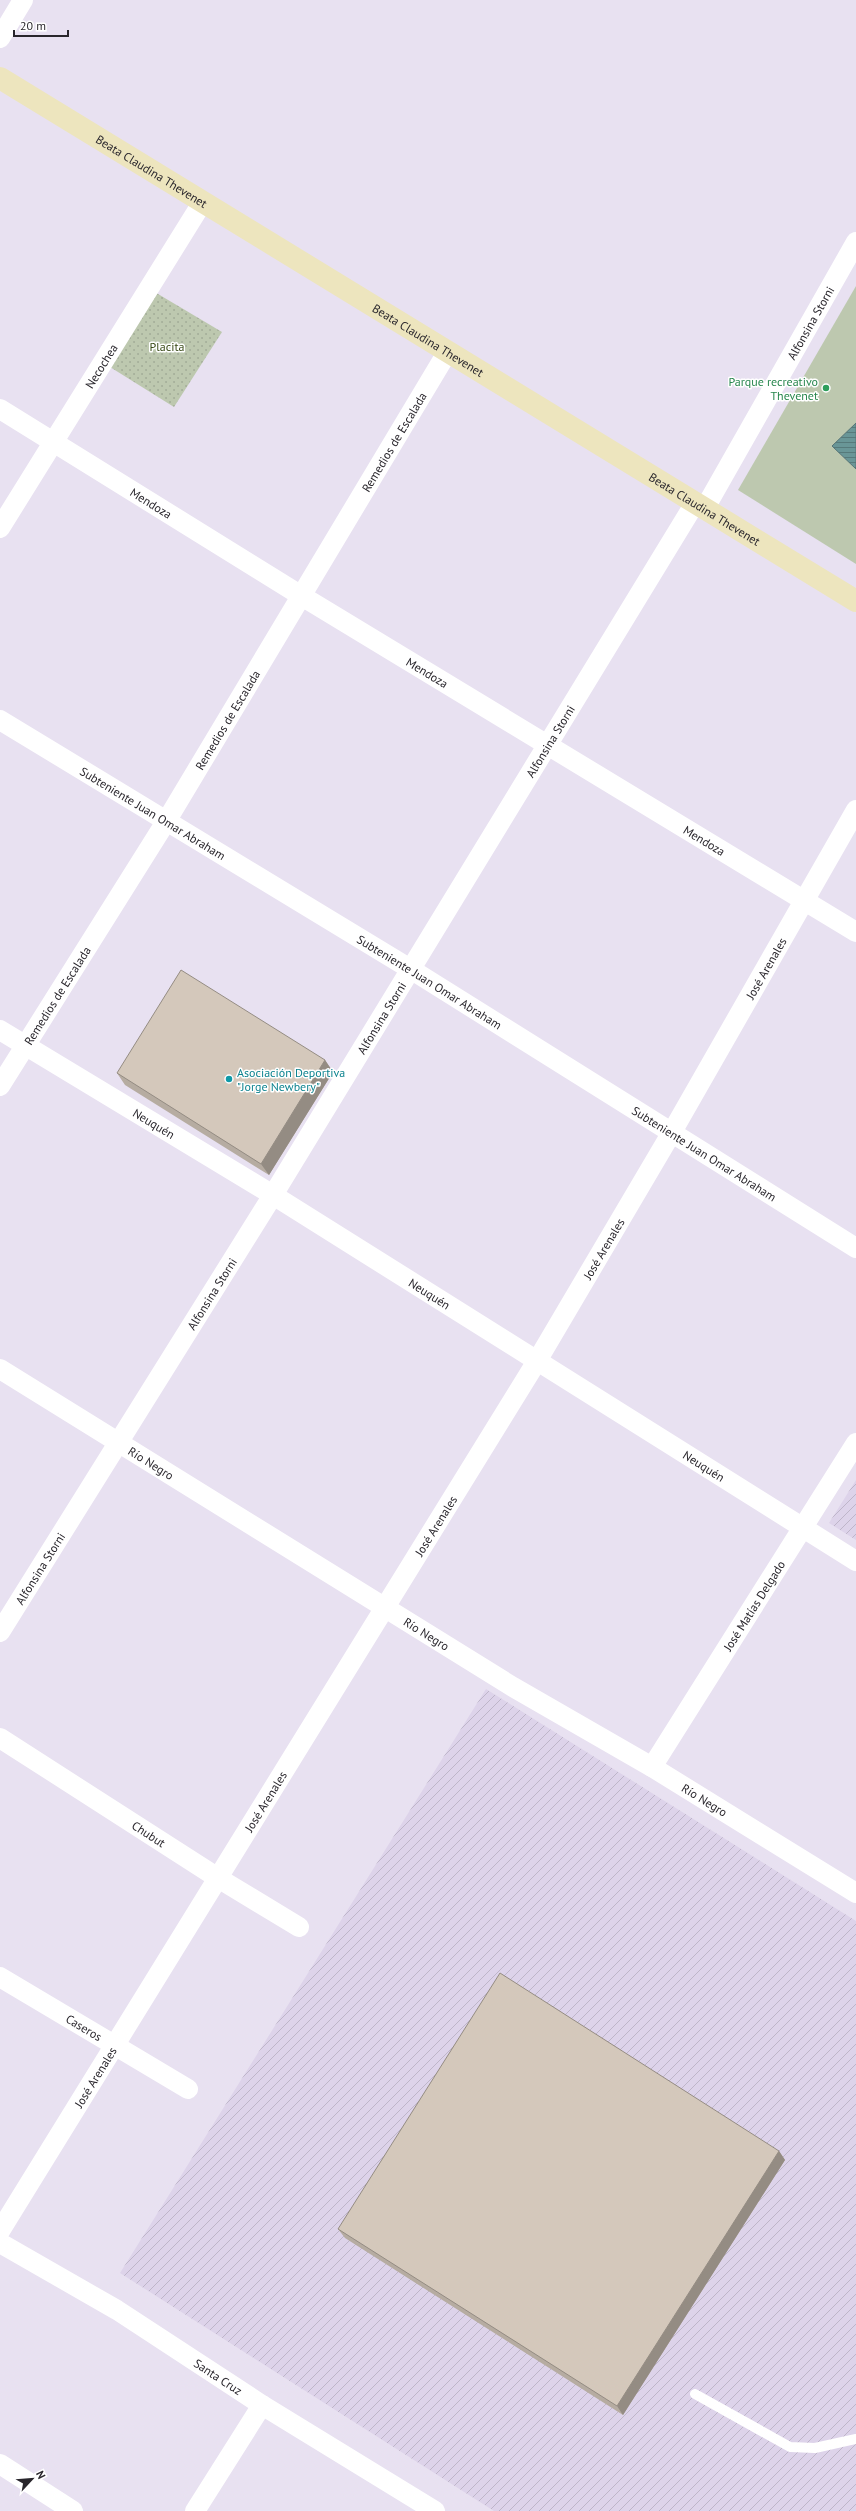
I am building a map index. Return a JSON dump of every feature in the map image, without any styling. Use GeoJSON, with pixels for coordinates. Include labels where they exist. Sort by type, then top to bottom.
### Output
{"type":"FeatureCollection","features":[{"type":"Feature","properties":{"kind":"main road","name":"Beata Claudina Thevenet"},"geometry":{"type":"LineString","coordinates":[[0,78],[202,204],[448,351],[856,601]]}},
{"type":"Feature","properties":{"kind":"street"},"geometry":{"type":"LineString","coordinates":[[0,38],[22,0]]}},
{"type":"Feature","properties":{"kind":"street","name":"Necochea"},"geometry":{"type":"LineString","coordinates":[[0,528],[202,204]]}},
{"type":"Feature","properties":{"kind":"street","name":"Alfonsina Storni"},"geometry":{"type":"LineString","coordinates":[[0,1632],[412,970],[546,744],[700,505],[856,242]]}},
{"type":"Feature","properties":{"kind":"street","name":"Remedios de Escalada"},"geometry":{"type":"LineString","coordinates":[[0,1086],[167,820],[300,595],[448,351]]}},
{"type":"Feature","properties":{"kind":"street","name":"Mendoza"},"geometry":{"type":"LineString","coordinates":[[0,410],[300,595],[804,899],[856,932]]}},
{"type":"Feature","properties":{"kind":"street","name":"Subteniente Juan Omar Abraham"},"geometry":{"type":"LineString","coordinates":[[0,720],[412,970],[856,1248]]}},
{"type":"Feature","properties":{"kind":"street","name":"José Arenales"},"geometry":{"type":"LineString","coordinates":[[0,2231],[537,1361],[672,1132],[856,810]]}},
{"type":"Feature","properties":{"kind":"street","name":"Neuquén"},"geometry":{"type":"LineString","coordinates":[[0,1030],[273,1195],[856,1561]]}},
{"type":"Feature","properties":{"kind":"street","name":"Río Negro"},"geometry":{"type":"LineString","coordinates":[[0,1369],[385,1606],[513,1687],[652,1767],[854,1889]]}},
{"type":"Feature","properties":{"kind":"street","name":"José Matías Delgado"},"geometry":{"type":"LineString","coordinates":[[652,1767],[856,1443]]}},
{"type":"Feature","properties":{"kind":"street","name":"Chubut"},"geometry":{"type":"LineString","coordinates":[[0,1738],[218,1878],[299,1927]]}},
{"type":"Feature","properties":{"kind":"street","name":"Caseros"},"geometry":{"type":"LineString","coordinates":[[0,1977],[114,2047],[188,2089]]}},
{"type":"Feature","properties":{"kind":"street","name":"Santa Cruz"},"geometry":{"type":"LineString","coordinates":[[0,2243],[117,2310],[262,2405],[435,2511]]}},
{"type":"Feature","properties":{"kind":"street"},"geometry":{"type":"LineString","coordinates":[[195,2511],[262,2405]]}},
{"type":"Feature","properties":{"kind":"street"},"geometry":{"type":"LineString","coordinates":[[0,2464],[73,2511]]}},
{"type":"Feature","properties":{"kind":"lane"},"geometry":{"type":"LineString","coordinates":[[695,2394],[790,2447],[815,2448],[856,2439]]}},
{"type":"Feature","properties":{"kind":"shaded area"},"geometry":{"type":"Polygon","coordinates":[[[856,423],[856,469],[832,446],[856,423]]]}},
{"type":"Feature","properties":{"kind":"shaded area"},"geometry":{"type":"Polygon","coordinates":[[[856,1480],[856,1540],[829,1523],[856,1480]]]}},
{"type":"Feature","properties":{"kind":"shaded area"},"geometry":{"type":"Polygon","coordinates":[[[486,1689],[856,1921],[856,2511],[494,2511],[120,2273],[486,1689]]]}},
{"type":"Feature","properties":{"kind":"green space","name":"Parque recreativo Thevenet"},"geometry":{"type":"Polygon","coordinates":[[[856,286],[856,564],[738,490],[856,286]]]}},
{"type":"Feature","properties":{"kind":"green space","name":"Placita"},"geometry":{"type":"Polygon","coordinates":[[[153,291],[222,332],[174,407],[110,367],[153,291]]]}},
{"type":"Feature","properties":{"kind":"building","name":"Asociación Deportiva \"Jorge Newbery\""},"geometry":{"type":"Polygon","coordinates":[[[181,970],[325,1060],[261,1164],[117,1073],[181,970]]]}},
{"type":"Feature","properties":{"kind":"building"},"geometry":{"type":"Polygon","coordinates":[[[500,1973],[779,2151],[617,2406],[338,2229],[500,1973]]]}},
{"type":"Feature","properties":{"kind":"place","name":"Parque recreativo Thevenet"},"geometry":{"type":"Point","coordinates":[826,388]}},
{"type":"Feature","properties":{"kind":"place","name":"Asociación Deportiva \"Jorge Newbery\""},"geometry":{"type":"Point","coordinates":[229,1079]}}]}
